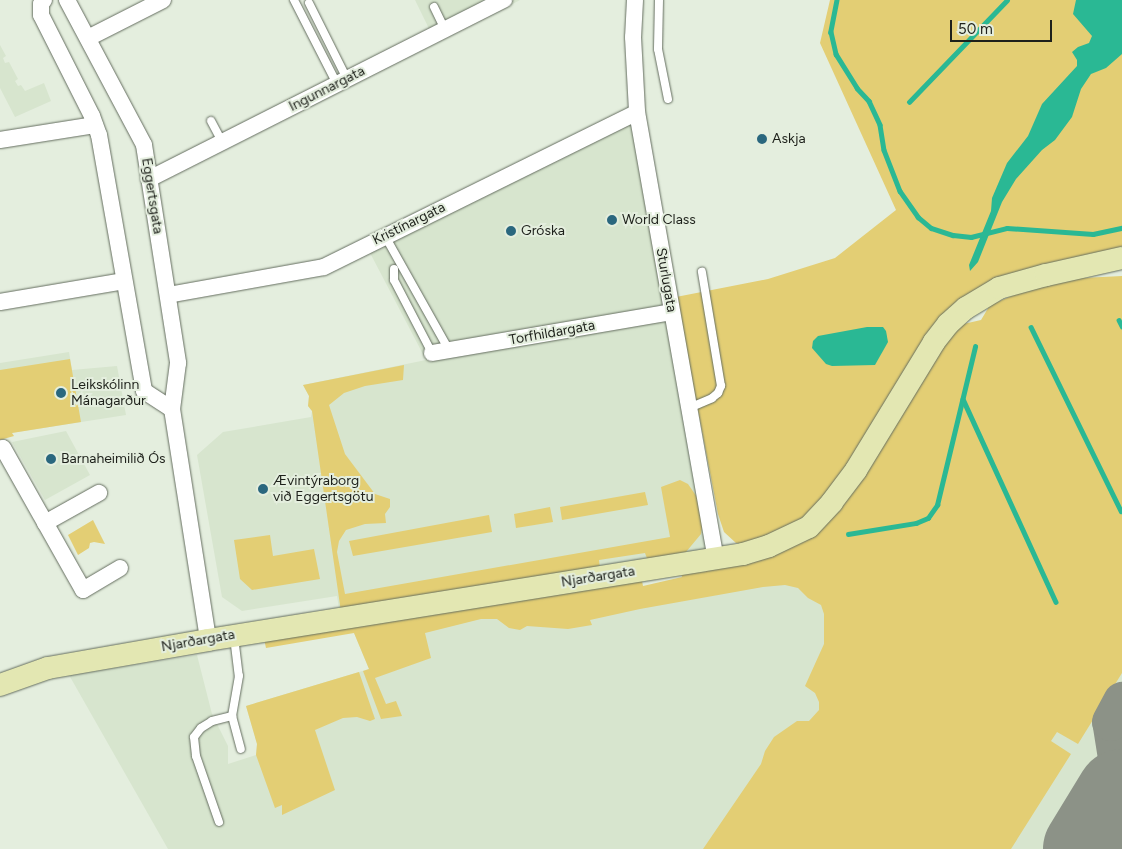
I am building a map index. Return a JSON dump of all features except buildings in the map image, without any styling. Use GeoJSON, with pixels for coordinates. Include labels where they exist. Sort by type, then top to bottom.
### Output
{"type":"FeatureCollection","features":[{"type":"Feature","properties":{"kind":"main road","name":"Njarðargata"},"geometry":{"type":"LineString","coordinates":[[0,685],[48,668],[233,635],[744,554],[788,539],[814,522],[856,470],[934,342],[948,324],[966,308],[999,288],[1122,258]]}},
{"type":"Feature","properties":{"kind":"main road","name":"Njarðargata"},"geometry":{"type":"LineString","coordinates":[[1077,268],[1122,268]]}},
{"type":"Feature","properties":{"kind":"street"},"geometry":{"type":"LineString","coordinates":[[44,0],[41,4],[41,15],[95,125],[144,391],[172,409]]}},
{"type":"Feature","properties":{"kind":"street","name":"Eggertsgata"},"geometry":{"type":"LineString","coordinates":[[67,0],[142,140],[150,179],[178,363],[172,409],[208,640]]}},
{"type":"Feature","properties":{"kind":"street"},"geometry":{"type":"LineString","coordinates":[[88,38],[163,0]]}},
{"type":"Feature","properties":{"kind":"street","name":"Ingunnargata"},"geometry":{"type":"LineString","coordinates":[[150,179],[504,0]]}},
{"type":"Feature","properties":{"kind":"street","name":"Sturlugata"},"geometry":{"type":"LineString","coordinates":[[635,0],[633,37],[637,112],[716,558]]}},
{"type":"Feature","properties":{"kind":"street","name":"Kristínargata"},"geometry":{"type":"LineString","coordinates":[[168,295],[324,267],[637,112]]}},
{"type":"Feature","properties":{"kind":"street"},"geometry":{"type":"LineString","coordinates":[[0,140],[95,125]]}},
{"type":"Feature","properties":{"kind":"street"},"geometry":{"type":"LineString","coordinates":[[0,302],[124,281]]}},
{"type":"Feature","properties":{"kind":"street","name":"Torfhildargata"},"geometry":{"type":"LineString","coordinates":[[432,353],[671,312]]}},
{"type":"Feature","properties":{"kind":"street"},"geometry":{"type":"LineString","coordinates":[[2,448],[83,590],[120,568]]}},
{"type":"Feature","properties":{"kind":"street"},"geometry":{"type":"LineString","coordinates":[[45,523],[99,493]]}},
{"type":"Feature","properties":{"kind":"lane"},"geometry":{"type":"LineString","coordinates":[[294,0],[342,82]]}},
{"type":"Feature","properties":{"kind":"lane"},"geometry":{"type":"LineString","coordinates":[[659,0],[658,49],[668,99]]}},
{"type":"Feature","properties":{"kind":"lane"},"geometry":{"type":"LineString","coordinates":[[309,3],[342,82]]}},
{"type":"Feature","properties":{"kind":"lane"},"geometry":{"type":"LineString","coordinates":[[434,7],[444,30]]}},
{"type":"Feature","properties":{"kind":"lane"},"geometry":{"type":"LineString","coordinates":[[211,121],[222,142]]}},
{"type":"Feature","properties":{"kind":"lane"},"geometry":{"type":"LineString","coordinates":[[385,236],[449,350]]}},
{"type":"Feature","properties":{"kind":"lane"},"geometry":{"type":"LineString","coordinates":[[394,269],[394,280],[432,353]]}},
{"type":"Feature","properties":{"kind":"lane"},"geometry":{"type":"LineString","coordinates":[[689,408],[712,398],[722,386],[702,272]]}},
{"type":"Feature","properties":{"kind":"lane"},"geometry":{"type":"LineString","coordinates":[[233,635],[239,676],[232,716],[241,749]]}},
{"type":"Feature","properties":{"kind":"lane"},"geometry":{"type":"LineString","coordinates":[[219,822],[196,756],[194,737],[201,728],[212,721],[232,716]]}},
{"type":"Feature","properties":{"kind":"shaded area"},"geometry":{"type":"Polygon","coordinates":[[[415,0],[520,0],[436,43],[415,0]]]}},
{"type":"Feature","properties":{"kind":"shaded area"},"geometry":{"type":"Polygon","coordinates":[[[830,0],[1122,0],[1122,253],[975,291],[836,487],[804,517],[783,530],[747,545],[736,543],[724,532],[718,514],[676,297],[768,279],[835,258],[896,210],[820,43],[830,0]]]}},
{"type":"Feature","properties":{"kind":"shaded area"},"geometry":{"type":"Polygon","coordinates":[[[1076,0],[1122,0],[1122,54],[1106,68],[1091,74],[1081,89],[1072,117],[1055,140],[1042,150],[1016,179],[1002,202],[978,262],[970,271],[969,265],[991,211],[992,198],[1007,163],[1028,136],[1042,104],[1077,66],[1077,60],[1072,52],[1078,47],[1089,43],[1092,36],[1073,14],[1076,0]]]}},
{"type":"Feature","properties":{"kind":"shaded area"},"geometry":{"type":"Polygon","coordinates":[[[0,45],[6,56],[3,58],[5,63],[9,62],[18,79],[15,81],[18,86],[21,85],[25,91],[44,83],[51,101],[15,117],[0,88],[0,45]]]}},
{"type":"Feature","properties":{"kind":"shaded area"},"geometry":{"type":"Polygon","coordinates":[[[635,121],[711,555],[340,615],[337,596],[242,611],[222,597],[197,455],[223,432],[311,417],[312,411],[308,406],[309,396],[303,385],[426,360],[368,249],[635,121]]]}},
{"type":"Feature","properties":{"kind":"shaded area"},"geometry":{"type":"Polygon","coordinates":[[[1122,276],[1122,673],[1078,744],[1057,732],[1051,741],[1071,754],[1011,849],[703,849],[761,764],[765,751],[774,737],[797,721],[809,721],[819,710],[819,702],[815,693],[805,686],[824,644],[824,614],[821,605],[808,598],[798,588],[785,585],[763,587],[640,609],[590,620],[592,625],[568,629],[527,626],[520,630],[509,628],[497,619],[481,619],[425,633],[431,658],[375,678],[386,704],[396,701],[402,716],[381,719],[363,671],[369,669],[354,633],[266,648],[264,639],[642,581],[643,586],[682,577],[681,573],[786,550],[921,378],[959,325],[981,320],[990,305],[1021,292],[1062,279],[1122,276]]]}},
{"type":"Feature","properties":{"kind":"shaded area"},"geometry":{"type":"Polygon","coordinates":[[[1122,296],[1122,849],[168,849],[69,675],[197,655],[212,714],[228,746],[228,764],[256,755],[257,744],[246,706],[369,669],[354,633],[724,575],[1122,296]]]}},
{"type":"Feature","properties":{"kind":"shaded area"},"geometry":{"type":"Polygon","coordinates":[[[867,327],[883,327],[886,331],[888,342],[875,365],[832,366],[826,364],[812,348],[813,341],[818,336],[867,327]]]}},
{"type":"Feature","properties":{"kind":"shaded area","name":"Leikskólinn Mánagarður"},"geometry":{"type":"Polygon","coordinates":[[[69,352],[72,370],[117,366],[126,415],[11,433],[0,420],[0,363],[69,352]]]}},
{"type":"Feature","properties":{"kind":"shaded area","name":"Leikskólinn Mánagarður"},"geometry":{"type":"Polygon","coordinates":[[[70,359],[81,422],[12,433],[14,436],[0,440],[0,370],[70,359]]]}},
{"type":"Feature","properties":{"kind":"shaded area"},"geometry":{"type":"Polygon","coordinates":[[[404,365],[403,380],[365,386],[344,393],[329,405],[345,454],[375,494],[390,499],[390,507],[385,514],[386,523],[365,524],[346,530],[339,541],[337,552],[345,594],[670,537],[661,487],[680,480],[688,484],[699,500],[704,514],[701,534],[686,552],[648,561],[645,553],[599,560],[600,569],[341,612],[312,411],[308,406],[309,396],[303,385],[404,365]]]}},
{"type":"Feature","properties":{"kind":"shaded area","name":"Barnaheimilið Ós"},"geometry":{"type":"Polygon","coordinates":[[[66,431],[90,475],[45,500],[12,442],[66,431]]]}},
{"type":"Feature","properties":{"kind":"shaded area"},"geometry":{"type":"Polygon","coordinates":[[[645,492],[648,505],[562,520],[560,507],[645,492]]]}},
{"type":"Feature","properties":{"kind":"shaded area"},"geometry":{"type":"Polygon","coordinates":[[[550,507],[553,522],[516,528],[514,514],[550,507]]]}},
{"type":"Feature","properties":{"kind":"shaded area"},"geometry":{"type":"Polygon","coordinates":[[[489,515],[492,532],[353,556],[349,541],[489,515]]]}},
{"type":"Feature","properties":{"kind":"shaded area"},"geometry":{"type":"Polygon","coordinates":[[[93,520],[105,544],[90,543],[89,548],[78,555],[68,535],[93,520]]]}},
{"type":"Feature","properties":{"kind":"shaded area"},"geometry":{"type":"Polygon","coordinates":[[[270,535],[273,556],[314,549],[320,579],[252,590],[240,579],[234,540],[270,535]]]}},
{"type":"Feature","properties":{"kind":"shaded area"},"geometry":{"type":"Polygon","coordinates":[[[359,672],[375,719],[370,721],[357,717],[343,718],[315,730],[335,790],[282,815],[282,805],[275,808],[256,755],[257,744],[246,706],[359,672]]]}},
{"type":"Feature","properties":{"kind":"waterway"},"geometry":{"type":"LineString","coordinates":[[837,0],[831,32],[836,54],[857,88],[869,101],[880,125],[884,150],[900,191],[918,217],[931,228],[953,235],[971,237],[1007,228],[1093,234],[1122,228]]}},
{"type":"Feature","properties":{"kind":"waterway"},"geometry":{"type":"LineString","coordinates":[[909,102],[1007,0]]}},
{"type":"Feature","properties":{"kind":"waterway"},"geometry":{"type":"LineString","coordinates":[[1119,320],[1122,326]]}},
{"type":"Feature","properties":{"kind":"waterway"},"geometry":{"type":"LineString","coordinates":[[1031,327],[1121,511]]}},
{"type":"Feature","properties":{"kind":"waterway"},"geometry":{"type":"LineString","coordinates":[[848,534],[916,523],[928,518],[937,505],[975,347]]}},
{"type":"Feature","properties":{"kind":"waterway"},"geometry":{"type":"LineString","coordinates":[[963,399],[1056,602]]}},
{"type":"Feature","properties":{"kind":"taxiway"},"geometry":{"type":"LineString","coordinates":[[1106,823],[1116,777],[1117,758],[1111,722],[1122,701]]}},
{"type":"Feature","properties":{"kind":"runway"},"geometry":{"type":"LineString","coordinates":[[1089,849],[1122,795]]}},
{"type":"Feature","properties":{"kind":"place","name":"Askja"},"geometry":{"type":"Point","coordinates":[762,139]}},
{"type":"Feature","properties":{"kind":"place","name":"World Class"},"geometry":{"type":"Point","coordinates":[612,220]}},
{"type":"Feature","properties":{"kind":"place","name":"Gróska"},"geometry":{"type":"Point","coordinates":[511,231]}},
{"type":"Feature","properties":{"kind":"place","name":"Leikskólinn Mánagarður"},"geometry":{"type":"Point","coordinates":[61,393]}},
{"type":"Feature","properties":{"kind":"place","name":"Barnaheimilið Ós"},"geometry":{"type":"Point","coordinates":[51,459]}},
{"type":"Feature","properties":{"kind":"place","name":"Ævintýraborg við Eggertsgötu"},"geometry":{"type":"Point","coordinates":[263,489]}}]}
